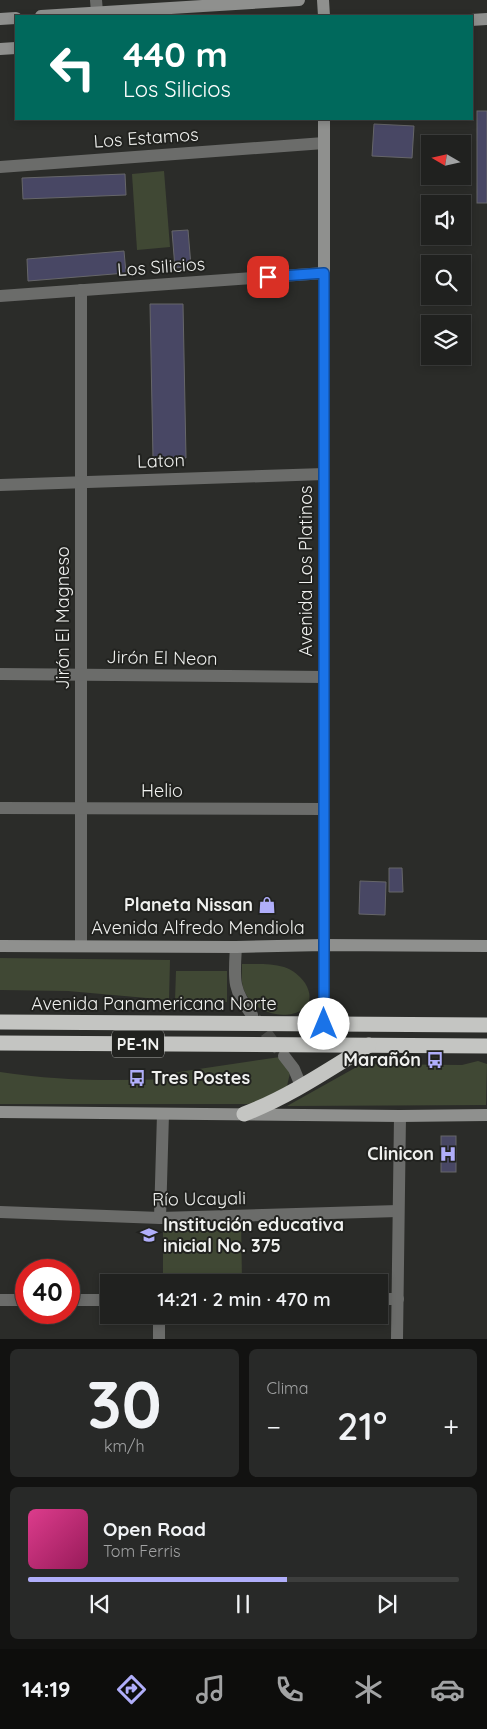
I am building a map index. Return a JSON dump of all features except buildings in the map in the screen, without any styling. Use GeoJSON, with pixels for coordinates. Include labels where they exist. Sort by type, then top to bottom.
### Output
{"type":"FeatureCollection","features":[{"type":"Feature","properties":{"kind":"highway","name":"Avenida Panamericana Norte"},"geometry":{"type":"LineString","coordinates":[[0,1022],[487,1025]]}},
{"type":"Feature","properties":{"kind":"highway","name":"PE-1N"},"geometry":{"type":"LineString","coordinates":[[0,1043],[487,1046]]}},
{"type":"Feature","properties":{"kind":"highway"},"geometry":{"type":"LineString","coordinates":[[244,1114],[270,1104],[370,1045]]}},
{"type":"Feature","properties":{"kind":"main road"},"geometry":{"type":"LineString","coordinates":[[46,15],[96,6],[299,0]]}},
{"type":"Feature","properties":{"kind":"main road"},"geometry":{"type":"LineString","coordinates":[[323,0],[324,15]]}},
{"type":"Feature","properties":{"kind":"main road"},"geometry":{"type":"LineString","coordinates":[[0,19],[15,18]]}},
{"type":"Feature","properties":{"kind":"main road"},"geometry":{"type":"LineString","coordinates":[[473,20],[487,19]]}},
{"type":"Feature","properties":{"kind":"main road"},"geometry":{"type":"LineString","coordinates":[[0,49],[15,48]]}},
{"type":"Feature","properties":{"kind":"main road","name":"Avenida Los Platinos"},"geometry":{"type":"LineString","coordinates":[[324,120],[324,1024]]}},
{"type":"Feature","properties":{"kind":"main road","name":"Avenida Alfredo Mendiola"},"geometry":{"type":"LineString","coordinates":[[0,946],[487,946]]}},
{"type":"Feature","properties":{"kind":"main road"},"geometry":{"type":"LineString","coordinates":[[0,1112],[400,1116],[487,1115]]}},
{"type":"Feature","properties":{"kind":"street","name":"Los Estamos"},"geometry":{"type":"LineString","coordinates":[[0,167],[324,143]]}},
{"type":"Feature","properties":{"kind":"street","name":"Los Silicios"},"geometry":{"type":"LineString","coordinates":[[0,296],[324,273]]}},
{"type":"Feature","properties":{"kind":"street","name":"Jirón El Magneso"},"geometry":{"type":"LineString","coordinates":[[81,290],[81,946]]}},
{"type":"Feature","properties":{"kind":"street","name":"Laton"},"geometry":{"type":"LineString","coordinates":[[0,485],[324,474]]}},
{"type":"Feature","properties":{"kind":"street","name":"Jirón El Neon"},"geometry":{"type":"LineString","coordinates":[[0,674],[324,678]]}},
{"type":"Feature","properties":{"kind":"street","name":"Helio"},"geometry":{"type":"LineString","coordinates":[[0,808],[324,809]]}},
{"type":"Feature","properties":{"kind":"street"},"geometry":{"type":"LineString","coordinates":[[236,947],[236,988],[239,997],[252,1016]]}},
{"type":"Feature","properties":{"kind":"street"},"geometry":{"type":"LineString","coordinates":[[284,1056],[294,1069],[301,1086]]}},
{"type":"Feature","properties":{"kind":"street"},"geometry":{"type":"LineString","coordinates":[[160,1218],[163,1114]]}},
{"type":"Feature","properties":{"kind":"street"},"geometry":{"type":"LineString","coordinates":[[397,1339],[400,1116]]}},
{"type":"Feature","properties":{"kind":"street","name":"Río Ucayali"},"geometry":{"type":"LineString","coordinates":[[0,1212],[160,1218],[398,1211]]}},
{"type":"Feature","properties":{"kind":"street"},"geometry":{"type":"LineString","coordinates":[[388,1299],[398,1299]]}},
{"type":"Feature","properties":{"kind":"street"},"geometry":{"type":"LineString","coordinates":[[0,1300],[15,1300]]}},
{"type":"Feature","properties":{"kind":"street"},"geometry":{"type":"LineString","coordinates":[[80,1300],[100,1300]]}},
{"type":"Feature","properties":{"kind":"street"},"geometry":{"type":"LineString","coordinates":[[158,1324],[159,1339]]}},
{"type":"Feature","properties":{"kind":"green space"},"geometry":{"type":"Polygon","coordinates":[[[164,171],[170,247],[137,250],[132,174],[164,171]]]}},
{"type":"Feature","properties":{"kind":"green space"},"geometry":{"type":"Polygon","coordinates":[[[0,958],[170,960],[169,1000],[68,991],[0,990],[0,958]]]}},
{"type":"Feature","properties":{"kind":"green space"},"geometry":{"type":"Polygon","coordinates":[[[242,964],[274,965],[284,967],[293,972],[305,983],[309,996],[307,1005],[299,1012],[288,1015],[274,1014],[261,1009],[250,1000],[243,987],[242,964]]]}},
{"type":"Feature","properties":{"kind":"green space"},"geometry":{"type":"Polygon","coordinates":[[[176,971],[227,971],[227,1002],[175,1001],[176,971]]]}},
{"type":"Feature","properties":{"kind":"green space"},"geometry":{"type":"Polygon","coordinates":[[[280,1057],[290,1073],[287,1086],[255,1103],[0,1104],[0,1072],[86,1080],[171,1079],[172,1073],[280,1057]]]}},
{"type":"Feature","properties":{"kind":"green space"},"geometry":{"type":"Polygon","coordinates":[[[478,1061],[487,1064],[486,1105],[287,1106],[362,1064],[462,1065],[478,1061]]]}},
{"type":"Feature","properties":{"kind":"green space"},"geometry":{"type":"Polygon","coordinates":[[[241,1219],[242,1274],[163,1274],[163,1221],[241,1219]]]}},
{"type":"Feature","properties":{"kind":"tunnel"},"geometry":{"type":"LineString","coordinates":[[255,1018],[279,1050]]}},
{"type":"Feature","properties":{"kind":"place","name":"Planeta Nissan"},"geometry":{"type":"Point","coordinates":[267,905]}},
{"type":"Feature","properties":{"kind":"place","name":"Marañón"},"geometry":{"type":"Point","coordinates":[435,1060]}},
{"type":"Feature","properties":{"kind":"place","name":"Tres Postes"},"geometry":{"type":"Point","coordinates":[137,1078]}},
{"type":"Feature","properties":{"kind":"place","name":"Clinicon"},"geometry":{"type":"Point","coordinates":[448,1154]}},
{"type":"Feature","properties":{"kind":"place","name":"Institución educativa inicial No. 375"},"geometry":{"type":"Point","coordinates":[149,1235]}},
{"type":"Feature","properties":{"kind":"route"},"geometry":{"type":"LineString","coordinates":[[268,277],[324,273],[324,1024]]}}]}
